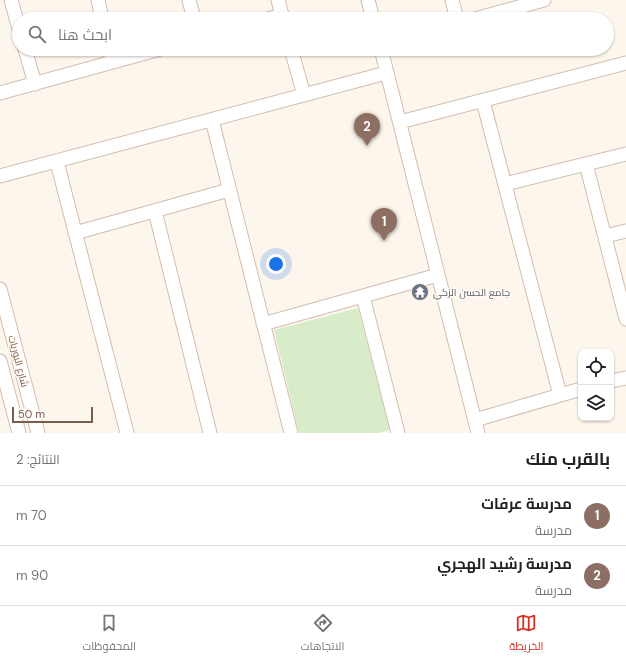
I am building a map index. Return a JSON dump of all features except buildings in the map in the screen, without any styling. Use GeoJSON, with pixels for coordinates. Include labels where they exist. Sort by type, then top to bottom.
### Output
{"type":"FeatureCollection","features":[{"type":"Feature","properties":{"kind":"street"},"geometry":{"type":"LineString","coordinates":[[11,0],[14,12]]}},
{"type":"Feature","properties":{"kind":"street"},"geometry":{"type":"LineString","coordinates":[[98,0],[101,12]]}},
{"type":"Feature","properties":{"kind":"street"},"geometry":{"type":"LineString","coordinates":[[189,0],[192,12]]}},
{"type":"Feature","properties":{"kind":"street"},"geometry":{"type":"LineString","coordinates":[[278,0],[281,12]]}},
{"type":"Feature","properties":{"kind":"street"},"geometry":{"type":"LineString","coordinates":[[368,0],[371,12]]}},
{"type":"Feature","properties":{"kind":"street"},"geometry":{"type":"LineString","coordinates":[[452,0],[455,12]]}},
{"type":"Feature","properties":{"kind":"street"},"geometry":{"type":"LineString","coordinates":[[500,12],[543,0]]}},
{"type":"Feature","properties":{"kind":"street"},"geometry":{"type":"LineString","coordinates":[[27,56],[35,84]]}},
{"type":"Feature","properties":{"kind":"street"},"geometry":{"type":"LineString","coordinates":[[111,56],[112,62]]}},
{"type":"Feature","properties":{"kind":"street"},"geometry":{"type":"LineString","coordinates":[[0,93],[134,56]]}},
{"type":"Feature","properties":{"kind":"street"},"geometry":{"type":"LineString","coordinates":[[293,56],[304,95]]}},
{"type":"Feature","properties":{"kind":"street"},"geometry":{"type":"LineString","coordinates":[[382,56],[400,122],[478,433]]}},
{"type":"Feature","properties":{"kind":"street"},"geometry":{"type":"LineString","coordinates":[[400,122],[626,63]]}},
{"type":"Feature","properties":{"kind":"street"},"geometry":{"type":"LineString","coordinates":[[0,176],[386,73]]}},
{"type":"Feature","properties":{"kind":"street"},"geometry":{"type":"LineString","coordinates":[[483,101],[560,395]]}},
{"type":"Feature","properties":{"kind":"street"},"geometry":{"type":"LineString","coordinates":[[212,120],[291,433]]}},
{"type":"Feature","properties":{"kind":"street"},"geometry":{"type":"LineString","coordinates":[[505,184],[626,154]]}},
{"type":"Feature","properties":{"kind":"street"},"geometry":{"type":"LineString","coordinates":[[57,162],[127,433]]}},
{"type":"Feature","properties":{"kind":"street"},"geometry":{"type":"LineString","coordinates":[[586,164],[626,319]]}},
{"type":"Feature","properties":{"kind":"street"},"geometry":{"type":"LineString","coordinates":[[75,233],[229,190]]}},
{"type":"Feature","properties":{"kind":"street"},"geometry":{"type":"LineString","coordinates":[[155,211],[210,433]]}},
{"type":"Feature","properties":{"kind":"street"},"geometry":{"type":"LineString","coordinates":[[605,236],[626,231]]}},
{"type":"Feature","properties":{"kind":"street"},"geometry":{"type":"LineString","coordinates":[[263,324],[438,275]]}},
{"type":"Feature","properties":{"kind":"street","name":"شارع البوريات"},"geometry":{"type":"LineString","coordinates":[[0,289],[38,433]]}},
{"type":"Feature","properties":{"kind":"street"},"geometry":{"type":"LineString","coordinates":[[363,296],[398,433]]}},
{"type":"Feature","properties":{"kind":"street","name":"شارع البوريات"},"geometry":{"type":"LineString","coordinates":[[0,361],[2,376],[19,433]]}},
{"type":"Feature","properties":{"kind":"street"},"geometry":{"type":"LineString","coordinates":[[614,381],[626,378]]}},
{"type":"Feature","properties":{"kind":"street"},"geometry":{"type":"LineString","coordinates":[[475,420],[578,390]]}},
{"type":"Feature","properties":{"kind":"green space"},"geometry":{"type":"Polygon","coordinates":[[[358,308],[390,430],[378,433],[299,433],[274,330],[358,308]]]}},
{"type":"Feature","properties":{"kind":"place","name":"مدرسة رشيد الهجري"},"geometry":{"type":"Point","coordinates":[367,146]}},
{"type":"Feature","properties":{"kind":"place","name":"مدرسة عرفات"},"geometry":{"type":"Point","coordinates":[384,241]}},
{"type":"Feature","properties":{"kind":"place","name":"جامع الحسن الزكي"},"geometry":{"type":"Point","coordinates":[420,292]}}]}
